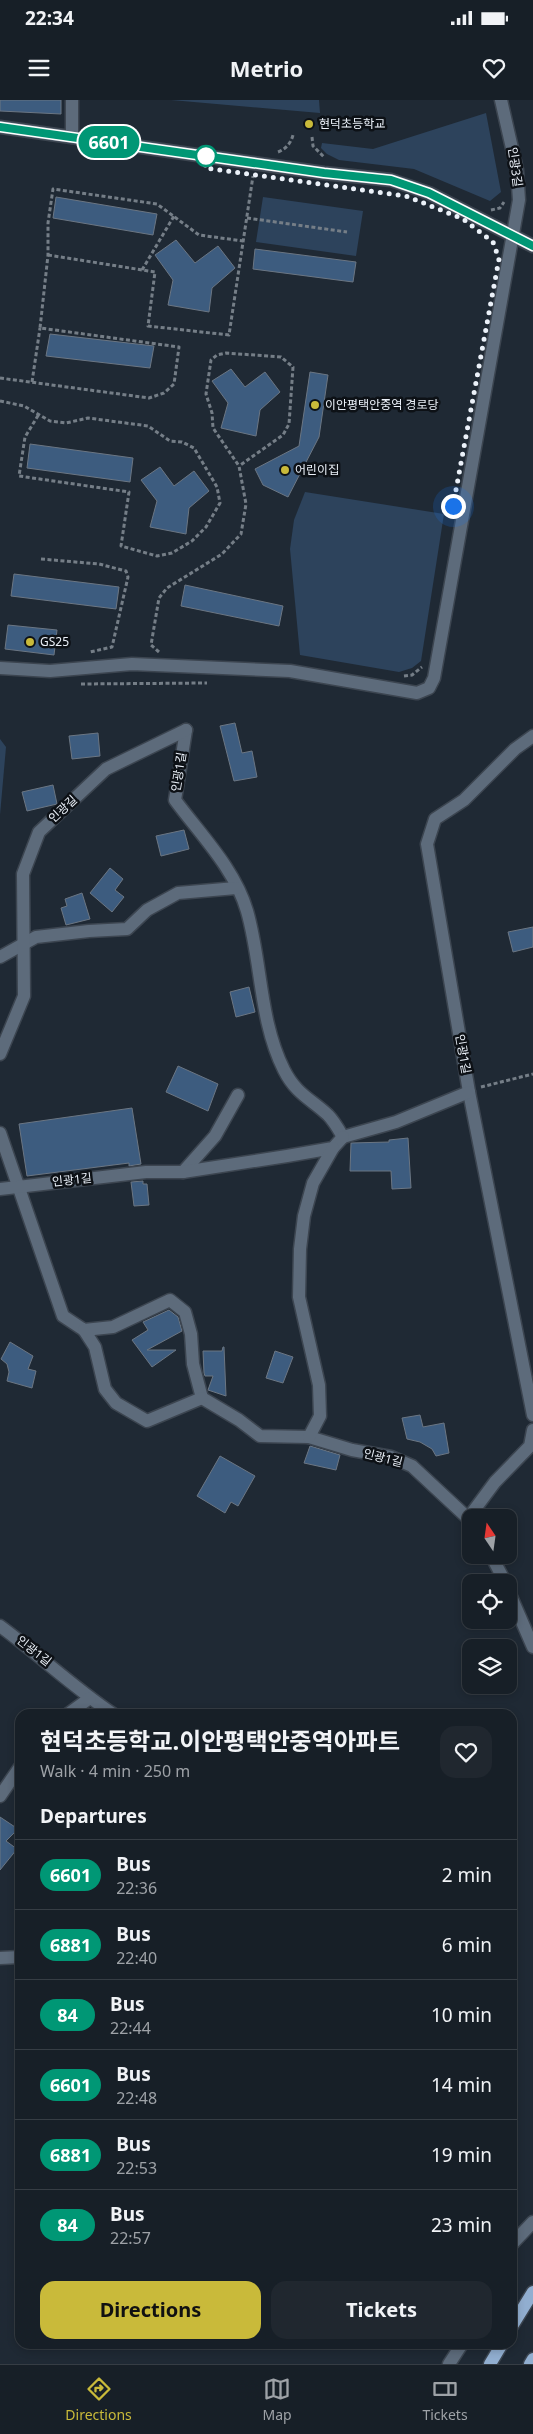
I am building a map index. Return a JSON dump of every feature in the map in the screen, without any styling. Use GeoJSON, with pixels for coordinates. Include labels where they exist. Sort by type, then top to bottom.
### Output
{"type":"FeatureCollection","features":[{"type":"Feature","properties":{"kind":"main road"},"geometry":{"type":"LineString","coordinates":[[517,2318],[533,2292]]}},
{"type":"Feature","properties":{"kind":"main road"},"geometry":{"type":"LineString","coordinates":[[490,2364],[499,2349]]}},
{"type":"Feature","properties":{"kind":"main road"},"geometry":{"type":"LineString","coordinates":[[530,2364],[533,2359]]}},
{"type":"Feature","properties":{"kind":"street"},"geometry":{"type":"LineString","coordinates":[[72,100],[72,137]]}},
{"type":"Feature","properties":{"kind":"street","name":"인광3길"},"geometry":{"type":"LineString","coordinates":[[0,668],[50,671],[132,664],[270,670],[290,671],[417,693],[429,688],[434,678],[519,200],[518,170],[501,100]]}},
{"type":"Feature","properties":{"kind":"street"},"geometry":{"type":"LineString","coordinates":[[0,127],[324,173],[391,180],[429,193],[533,246]]}},
{"type":"Feature","properties":{"kind":"street","name":"인광1길"},"geometry":{"type":"LineString","coordinates":[[186,730],[175,800],[217,856],[236,888],[246,910],[267,1021],[284,1070],[302,1096],[329,1116],[343,1137]]}},
{"type":"Feature","properties":{"kind":"street","name":"인광길"},"geometry":{"type":"LineString","coordinates":[[0,1054],[24,996],[23,874],[39,832],[106,769],[186,730]]}},
{"type":"Feature","properties":{"kind":"street","name":"인광1길"},"geometry":{"type":"LineString","coordinates":[[533,736],[515,750],[464,800],[434,819],[427,844],[469,1092],[533,1416]]}},
{"type":"Feature","properties":{"kind":"street"},"geometry":{"type":"LineString","coordinates":[[0,958],[24,942],[45,936],[127,929],[147,910],[178,894],[236,888]]}},
{"type":"Feature","properties":{"kind":"street"},"geometry":{"type":"LineString","coordinates":[[309,1437],[320,1416],[319,1385],[298,1297],[300,1249],[304,1216],[313,1184],[333,1148],[343,1137],[396,1122],[469,1092]]}},
{"type":"Feature","properties":{"kind":"street"},"geometry":{"type":"LineString","coordinates":[[183,1172],[215,1136],[238,1095]]}},
{"type":"Feature","properties":{"kind":"street"},"geometry":{"type":"LineString","coordinates":[[0,1133],[63,1316],[84,1330],[94,1347],[105,1390],[116,1403],[146,1421],[202,1398],[193,1364],[191,1334],[185,1312],[170,1300],[113,1327],[84,1330]]}},
{"type":"Feature","properties":{"kind":"street","name":"인광1길"},"geometry":{"type":"LineString","coordinates":[[0,1189],[146,1172],[183,1172],[333,1148]]}},
{"type":"Feature","properties":{"kind":"street","name":"인광1길"},"geometry":{"type":"LineString","coordinates":[[202,1398],[239,1420],[260,1436],[309,1437],[352,1450],[390,1457],[412,1466],[462,1512]]}},
{"type":"Feature","properties":{"kind":"street","name":"인광1길"},"geometry":{"type":"LineString","coordinates":[[477,1509],[495,1482],[530,1446],[533,1430]]}},
{"type":"Feature","properties":{"kind":"street"},"geometry":{"type":"LineString","coordinates":[[517,1610],[533,1647]]}},
{"type":"Feature","properties":{"kind":"street","name":"인광1길"},"geometry":{"type":"LineString","coordinates":[[0,1626],[106,1709]]}},
{"type":"Feature","properties":{"kind":"street"},"geometry":{"type":"LineString","coordinates":[[75,1709],[90,1698]]}},
{"type":"Feature","properties":{"kind":"street"},"geometry":{"type":"LineString","coordinates":[[0,1796],[15,1774]]}},
{"type":"Feature","properties":{"kind":"street"},"geometry":{"type":"LineString","coordinates":[[0,1958],[15,1957]]}},
{"type":"Feature","properties":{"kind":"street"},"geometry":{"type":"LineString","coordinates":[[517,2239],[533,2222]]}},
{"type":"Feature","properties":{"kind":"street"},"geometry":{"type":"LineString","coordinates":[[450,2364],[459,2349]]}},
{"type":"Feature","properties":{"kind":"path"},"geometry":{"type":"LineString","coordinates":[[312,137],[313,146],[321,156],[330,160]]}},
{"type":"Feature","properties":{"kind":"path"},"geometry":{"type":"LineString","coordinates":[[244,174],[262,176]]}},
{"type":"Feature","properties":{"kind":"path"},"geometry":{"type":"LineString","coordinates":[[48,255],[154,272],[148,326],[229,335],[253,175]]}},
{"type":"Feature","properties":{"kind":"path"},"geometry":{"type":"LineString","coordinates":[[32,382],[48,255],[48,223],[53,189],[157,204],[199,235],[243,241]]}},
{"type":"Feature","properties":{"kind":"path"},"geometry":{"type":"LineString","coordinates":[[483,206],[491,210],[500,208],[505,198]]}},
{"type":"Feature","properties":{"kind":"path"},"geometry":{"type":"LineString","coordinates":[[142,270],[174,216]]}},
{"type":"Feature","properties":{"kind":"path"},"geometry":{"type":"LineString","coordinates":[[247,218],[347,232]]}},
{"type":"Feature","properties":{"kind":"path"},"geometry":{"type":"LineString","coordinates":[[0,378],[149,398],[164,393],[174,384],[179,347],[40,328]]}},
{"type":"Feature","properties":{"kind":"path"},"geometry":{"type":"LineString","coordinates":[[168,652],[159,652],[152,645],[159,598],[167,588],[222,554],[241,534],[246,504],[239,466],[212,428],[212,413],[206,394],[209,365],[217,355],[226,353],[281,357],[293,367],[289,424],[282,435],[239,466]]}},
{"type":"Feature","properties":{"kind":"path"},"geometry":{"type":"LineString","coordinates":[[0,402],[24,406],[38,414],[50,421],[66,423],[88,418],[148,426],[170,441],[182,442],[194,448],[217,487],[220,503],[215,515],[192,541],[172,553],[157,556],[121,546],[129,492],[19,476],[25,436],[38,414]]}},
{"type":"Feature","properties":{"kind":"path"},"geometry":{"type":"LineString","coordinates":[[41,559],[99,564],[126,571],[128,577],[112,647],[87,653]]}},
{"type":"Feature","properties":{"kind":"path"},"geometry":{"type":"LineString","coordinates":[[398,676],[412,675],[421,669],[426,661]]}},
{"type":"Feature","properties":{"kind":"path"},"geometry":{"type":"LineString","coordinates":[[72,684],[209,683]]}},
{"type":"Feature","properties":{"kind":"path"},"geometry":{"type":"LineString","coordinates":[[469,1092],[488,1084],[533,1074]]}},
{"type":"Feature","properties":{"kind":"shaded area"},"geometry":{"type":"Polygon","coordinates":[[[171,100],[319,100],[320,113],[171,100]]]}},
{"type":"Feature","properties":{"kind":"shaded area"},"geometry":{"type":"Polygon","coordinates":[[[486,113],[501,192],[490,201],[414,169],[339,160],[327,154],[321,148],[322,143],[373,149],[486,113]]]}},
{"type":"Feature","properties":{"kind":"shaded area"},"geometry":{"type":"Polygon","coordinates":[[[263,197],[363,211],[356,256],[256,242],[263,197]]]}},
{"type":"Feature","properties":{"kind":"shaded area"},"geometry":{"type":"Polygon","coordinates":[[[305,492],[444,514],[421,661],[412,668],[399,672],[300,655],[290,549],[294,520],[305,492]]]}},
{"type":"Feature","properties":{"kind":"shaded area"},"geometry":{"type":"Polygon","coordinates":[[[0,739],[6,747],[0,815],[0,739]]]}},
{"type":"Feature","properties":{"kind":"building"},"geometry":{"type":"Polygon","coordinates":[[[0,100],[61,100],[61,114],[0,111],[0,100]]]}},
{"type":"Feature","properties":{"kind":"building"},"geometry":{"type":"Polygon","coordinates":[[[56,197],[157,214],[153,235],[53,218],[56,197]]]}},
{"type":"Feature","properties":{"kind":"building"},"geometry":{"type":"Polygon","coordinates":[[[176,240],[195,263],[218,246],[235,268],[212,288],[209,312],[168,305],[173,280],[155,255],[176,240]]]}},
{"type":"Feature","properties":{"kind":"building"},"geometry":{"type":"Polygon","coordinates":[[[255,249],[356,262],[353,282],[253,269],[255,249]]]}},
{"type":"Feature","properties":{"kind":"building"},"geometry":{"type":"Polygon","coordinates":[[[50,334],[154,346],[150,368],[46,356],[50,334]]]}},
{"type":"Feature","properties":{"kind":"building"},"geometry":{"type":"Polygon","coordinates":[[[231,369],[245,387],[265,372],[280,392],[260,410],[256,436],[221,428],[228,403],[212,381],[231,369]]]}},
{"type":"Feature","properties":{"kind":"building"},"geometry":{"type":"Polygon","coordinates":[[[310,372],[328,375],[319,437],[288,497],[263,485],[255,469],[299,446],[310,372]]]}},
{"type":"Feature","properties":{"kind":"building"},"geometry":{"type":"Polygon","coordinates":[[[30,444],[133,458],[130,482],[27,468],[30,444]]]}},
{"type":"Feature","properties":{"kind":"building"},"geometry":{"type":"Polygon","coordinates":[[[160,467],[174,486],[194,471],[209,491],[189,508],[186,534],[150,527],[157,501],[141,480],[160,467]]]}},
{"type":"Feature","properties":{"kind":"building"},"geometry":{"type":"Polygon","coordinates":[[[14,574],[119,587],[116,609],[11,596],[14,574]]]}},
{"type":"Feature","properties":{"kind":"building"},"geometry":{"type":"Polygon","coordinates":[[[185,585],[283,606],[279,626],[181,606],[185,585]]]}},
{"type":"Feature","properties":{"kind":"building"},"geometry":{"type":"Polygon","coordinates":[[[8,625],[57,630],[54,655],[5,649],[8,625]]]}},
{"type":"Feature","properties":{"kind":"building"},"geometry":{"type":"Polygon","coordinates":[[[235,723],[242,753],[252,751],[257,777],[234,781],[220,726],[235,723]]]}},
{"type":"Feature","properties":{"kind":"building"},"geometry":{"type":"Polygon","coordinates":[[[98,733],[100,756],[72,759],[69,736],[98,733]]]}},
{"type":"Feature","properties":{"kind":"building"},"geometry":{"type":"Polygon","coordinates":[[[53,785],[57,804],[27,811],[22,792],[53,785]]]}},
{"type":"Feature","properties":{"kind":"building"},"geometry":{"type":"Polygon","coordinates":[[[184,830],[189,849],[161,856],[156,836],[184,830]]]}},
{"type":"Feature","properties":{"kind":"building"},"geometry":{"type":"Polygon","coordinates":[[[110,868],[123,879],[115,890],[124,897],[112,912],[90,893],[110,868]]]}},
{"type":"Feature","properties":{"kind":"building"},"geometry":{"type":"Polygon","coordinates":[[[82,893],[90,919],[66,925],[61,908],[67,906],[65,899],[82,893]]]}},
{"type":"Feature","properties":{"kind":"building"},"geometry":{"type":"Polygon","coordinates":[[[533,927],[533,947],[513,952],[508,932],[533,927]]]}},
{"type":"Feature","properties":{"kind":"building"},"geometry":{"type":"Polygon","coordinates":[[[249,987],[255,1012],[236,1017],[230,992],[249,987]]]}},
{"type":"Feature","properties":{"kind":"building"},"geometry":{"type":"Polygon","coordinates":[[[178,1066],[218,1084],[208,1111],[166,1092],[178,1066]]]}},
{"type":"Feature","properties":{"kind":"building"},"geometry":{"type":"Polygon","coordinates":[[[132,1108],[141,1164],[129,1166],[129,1163],[27,1176],[19,1124],[132,1108]]]}},
{"type":"Feature","properties":{"kind":"building"},"geometry":{"type":"Polygon","coordinates":[[[408,1138],[411,1188],[392,1189],[391,1171],[350,1171],[351,1143],[389,1142],[389,1140],[408,1138]]]}},
{"type":"Feature","properties":{"kind":"building"},"geometry":{"type":"Polygon","coordinates":[[[143,1181],[143,1184],[147,1184],[149,1205],[134,1206],[131,1182],[143,1181]]]}},
{"type":"Feature","properties":{"kind":"building"},"geometry":{"type":"Polygon","coordinates":[[[169,1310],[178,1317],[182,1331],[147,1350],[176,1350],[152,1367],[132,1340],[148,1330],[143,1322],[169,1310]]]}},
{"type":"Feature","properties":{"kind":"building"},"geometry":{"type":"Polygon","coordinates":[[[10,1342],[33,1356],[28,1369],[36,1371],[32,1388],[7,1381],[9,1372],[7,1364],[1,1359],[10,1342]]]}},
{"type":"Feature","properties":{"kind":"building"},"geometry":{"type":"Polygon","coordinates":[[[223,1347],[226,1396],[208,1390],[213,1376],[205,1376],[204,1373],[203,1351],[222,1351],[223,1347]]]}},
{"type":"Feature","properties":{"kind":"building"},"geometry":{"type":"Polygon","coordinates":[[[275,1351],[293,1357],[283,1383],[266,1378],[275,1351]]]}},
{"type":"Feature","properties":{"kind":"building"},"geometry":{"type":"Polygon","coordinates":[[[420,1415],[423,1427],[444,1423],[449,1453],[436,1456],[432,1449],[420,1442],[407,1439],[402,1418],[420,1415]]]}},
{"type":"Feature","properties":{"kind":"building"},"geometry":{"type":"Polygon","coordinates":[[[310,1446],[340,1455],[336,1470],[304,1463],[310,1446]]]}},
{"type":"Feature","properties":{"kind":"building"},"geometry":{"type":"Polygon","coordinates":[[[220,1456],[255,1476],[238,1506],[231,1502],[225,1513],[197,1496],[220,1456]]]}},
{"type":"Feature","properties":{"kind":"building"},"geometry":{"type":"Polygon","coordinates":[[[0,1817],[15,1827],[15,1832],[6,1841],[15,1848],[15,1851],[0,1870],[0,1817]]]}},
{"type":"Feature","properties":{"kind":"bus line","name":"6601"},"geometry":{"type":"LineString","coordinates":[[0,127],[324,173],[391,180],[429,193],[533,246]]}},
{"type":"Feature","properties":{"kind":"place","name":"현덕초등학교"},"geometry":{"type":"Point","coordinates":[309,124]}},
{"type":"Feature","properties":{"kind":"place","name":"이안평택안중역 경로당"},"geometry":{"type":"Point","coordinates":[315,405]}},
{"type":"Feature","properties":{"kind":"place","name":"어린이집"},"geometry":{"type":"Point","coordinates":[285,470]}},
{"type":"Feature","properties":{"kind":"place","name":"GS25"},"geometry":{"type":"Point","coordinates":[30,642]}},
{"type":"Feature","properties":{"kind":"route"},"geometry":{"type":"LineString","coordinates":[[206,156],[205,168],[406,196],[463,219],[493,242],[499,259],[480,350],[453,506]]}}]}
